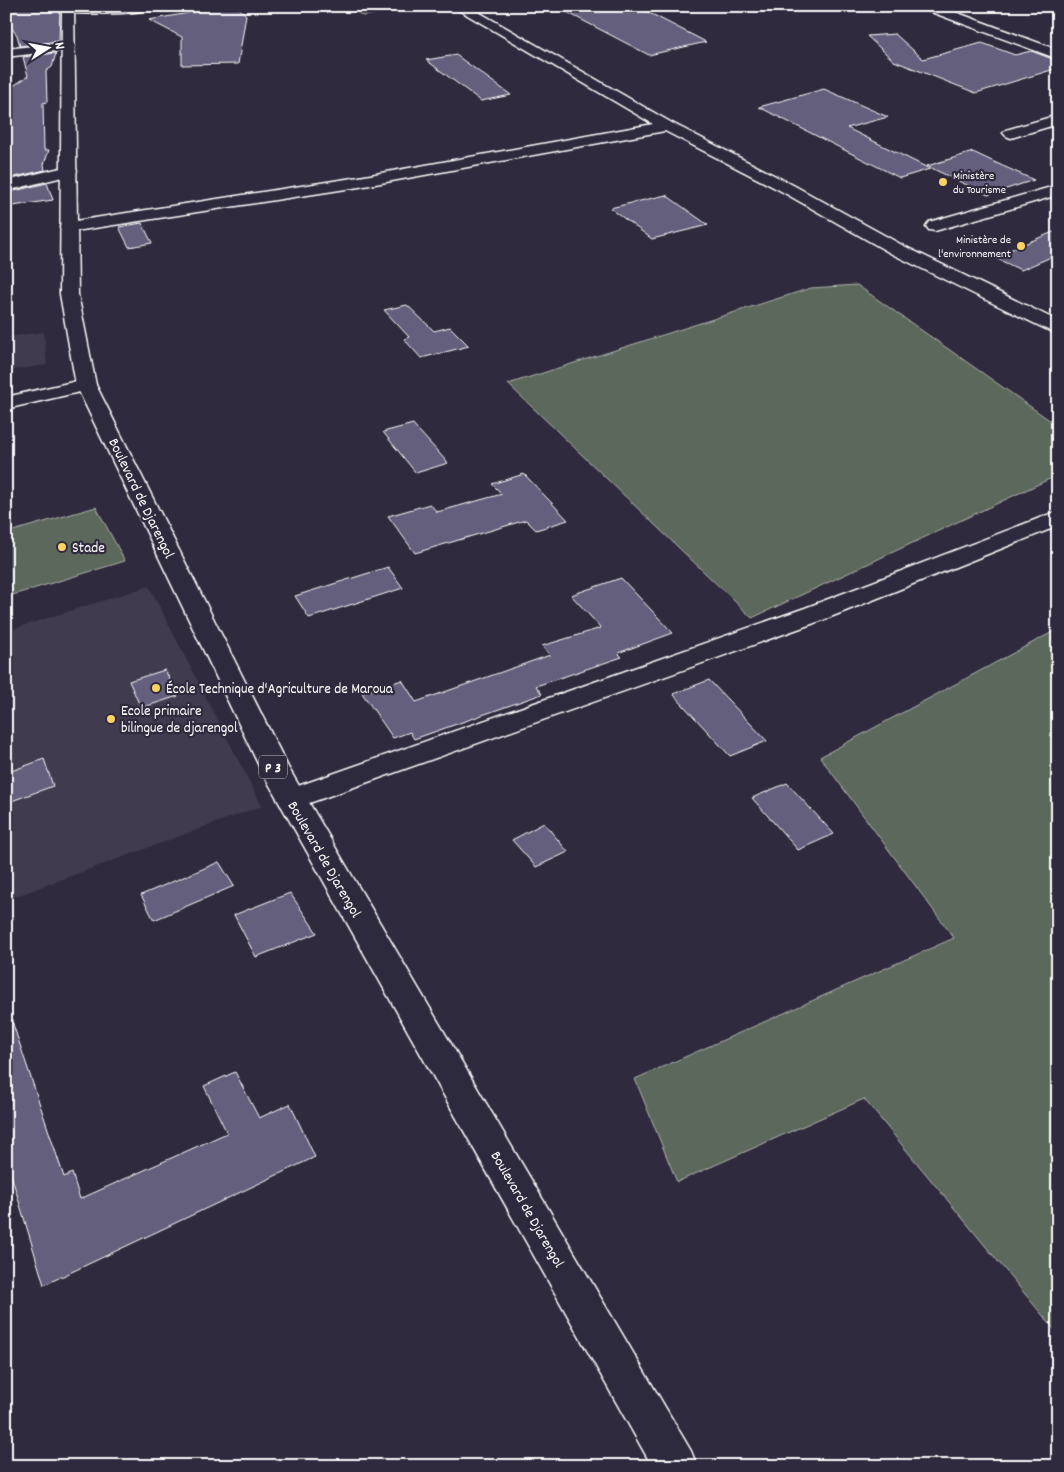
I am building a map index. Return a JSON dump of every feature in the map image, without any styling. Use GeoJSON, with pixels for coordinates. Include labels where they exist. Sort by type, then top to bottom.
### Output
{"type":"FeatureCollection","features":[{"type":"Feature","properties":{"kind":"street"},"geometry":{"type":"LineString","coordinates":[[69,7],[124,9],[148,6]]}},
{"type":"Feature","properties":{"kind":"street"},"geometry":{"type":"LineString","coordinates":[[458,6],[667,126],[787,188],[896,249],[1058,329]]}},
{"type":"Feature","properties":{"kind":"street"},"geometry":{"type":"LineString","coordinates":[[927,6],[1058,54]]}},
{"type":"Feature","properties":{"kind":"street","name":"Boulevard de Djarengol"},"geometry":{"type":"LineString","coordinates":[[69,7],[69,294],[86,385],[274,768],[676,1466]]}},
{"type":"Feature","properties":{"kind":"street"},"geometry":{"type":"LineString","coordinates":[[6,53],[68,46]]}},
{"type":"Feature","properties":{"kind":"street"},"geometry":{"type":"LineString","coordinates":[[1011,133],[1058,119]]}},
{"type":"Feature","properties":{"kind":"street"},"geometry":{"type":"LineString","coordinates":[[69,227],[350,184],[667,126]]}},
{"type":"Feature","properties":{"kind":"street"},"geometry":{"type":"LineString","coordinates":[[6,186],[69,171]]}},
{"type":"Feature","properties":{"kind":"street"},"geometry":{"type":"LineString","coordinates":[[935,226],[1058,190]]}},
{"type":"Feature","properties":{"kind":"street"},"geometry":{"type":"LineString","coordinates":[[6,403],[86,385]]}},
{"type":"Feature","properties":{"kind":"street"},"geometry":{"type":"LineString","coordinates":[[291,799],[814,614],[1058,518]]}},
{"type":"Feature","properties":{"kind":"shaded area"},"geometry":{"type":"Polygon","coordinates":[[[44,332],[47,365],[6,371],[6,337],[44,332]]]}},
{"type":"Feature","properties":{"kind":"shaded area","name":"Ecole primaire bilingue de djarengol"},"geometry":{"type":"Polygon","coordinates":[[[149,586],[262,806],[6,900],[6,631],[149,586]]]}},
{"type":"Feature","properties":{"kind":"green space"},"geometry":{"type":"Polygon","coordinates":[[[348,6],[414,6],[415,7],[363,16],[348,6]]]}},
{"type":"Feature","properties":{"kind":"green space"},"geometry":{"type":"Polygon","coordinates":[[[857,285],[1058,426],[1058,475],[752,618],[508,384],[811,288],[857,285]]]}},
{"type":"Feature","properties":{"kind":"green space","name":"Stade"},"geometry":{"type":"Polygon","coordinates":[[[96,507],[125,561],[6,597],[6,533],[96,507]]]}},
{"type":"Feature","properties":{"kind":"green space"},"geometry":{"type":"Polygon","coordinates":[[[1058,629],[1058,1334],[864,1099],[677,1182],[635,1079],[954,938],[820,757],[1058,629]]]}},
{"type":"Feature","properties":{"kind":"building"},"geometry":{"type":"Polygon","coordinates":[[[6,6],[60,6],[59,41],[20,46],[17,35],[6,21],[6,6]]]}},
{"type":"Feature","properties":{"kind":"building"},"geometry":{"type":"Polygon","coordinates":[[[237,6],[246,15],[238,64],[182,65],[182,37],[149,20],[237,6]]]}},
{"type":"Feature","properties":{"kind":"building"},"geometry":{"type":"Polygon","coordinates":[[[555,6],[636,6],[706,42],[649,55],[555,6]]]}},
{"type":"Feature","properties":{"kind":"building"},"geometry":{"type":"Polygon","coordinates":[[[895,34],[923,59],[982,43],[1015,55],[1031,51],[1058,61],[1058,68],[976,93],[894,61],[867,36],[895,34]]]}},
{"type":"Feature","properties":{"kind":"building"},"geometry":{"type":"Polygon","coordinates":[[[56,53],[52,67],[46,71],[47,102],[43,103],[44,150],[49,150],[44,164],[45,170],[6,179],[6,118],[12,110],[6,109],[6,91],[28,76],[23,57],[56,53]]]}},
{"type":"Feature","properties":{"kind":"building"},"geometry":{"type":"Polygon","coordinates":[[[456,55],[511,95],[481,101],[426,60],[456,55]]]}},
{"type":"Feature","properties":{"kind":"building"},"geometry":{"type":"Polygon","coordinates":[[[824,89],[888,117],[847,128],[930,169],[900,178],[759,107],[824,89]]]}},
{"type":"Feature","properties":{"kind":"building"},"geometry":{"type":"Polygon","coordinates":[[[973,152],[1034,180],[988,195],[927,166],[973,152]]]}},
{"type":"Feature","properties":{"kind":"building"},"geometry":{"type":"Polygon","coordinates":[[[47,183],[53,200],[6,207],[6,193],[47,183]]]}},
{"type":"Feature","properties":{"kind":"building"},"geometry":{"type":"Polygon","coordinates":[[[666,195],[708,225],[652,239],[610,208],[666,195]]]}},
{"type":"Feature","properties":{"kind":"building"},"geometry":{"type":"Polygon","coordinates":[[[142,223],[152,243],[129,247],[119,227],[142,223]]]}},
{"type":"Feature","properties":{"kind":"building"},"geometry":{"type":"Polygon","coordinates":[[[1058,230],[1058,254],[1021,270],[993,257],[1058,230]]]}},
{"type":"Feature","properties":{"kind":"building"},"geometry":{"type":"Polygon","coordinates":[[[407,305],[434,331],[450,327],[469,346],[421,358],[404,339],[409,337],[384,310],[407,305]]]}},
{"type":"Feature","properties":{"kind":"building"},"geometry":{"type":"Polygon","coordinates":[[[413,424],[448,463],[416,473],[383,432],[413,424]]]}},
{"type":"Feature","properties":{"kind":"building"},"geometry":{"type":"Polygon","coordinates":[[[524,474],[568,520],[536,530],[526,520],[415,553],[388,516],[430,504],[437,512],[502,494],[492,484],[524,474]]]}},
{"type":"Feature","properties":{"kind":"building"},"geometry":{"type":"Polygon","coordinates":[[[388,567],[403,588],[309,618],[295,596],[388,567]]]}},
{"type":"Feature","properties":{"kind":"building"},"geometry":{"type":"Polygon","coordinates":[[[621,578],[673,633],[618,653],[622,657],[536,686],[542,694],[414,739],[410,732],[393,738],[362,693],[402,680],[416,702],[550,655],[542,646],[601,628],[571,595],[621,578]]]}},
{"type":"Feature","properties":{"kind":"building"},"geometry":{"type":"Polygon","coordinates":[[[165,670],[178,696],[141,708],[129,681],[165,670]]]}},
{"type":"Feature","properties":{"kind":"building"},"geometry":{"type":"Polygon","coordinates":[[[709,680],[767,741],[730,756],[673,694],[709,680]]]}},
{"type":"Feature","properties":{"kind":"building"},"geometry":{"type":"Polygon","coordinates":[[[44,759],[53,786],[6,803],[6,773],[44,759]]]}},
{"type":"Feature","properties":{"kind":"building"},"geometry":{"type":"Polygon","coordinates":[[[787,783],[834,834],[798,850],[752,798],[787,783]]]}},
{"type":"Feature","properties":{"kind":"building"},"geometry":{"type":"Polygon","coordinates":[[[544,823],[568,852],[536,867],[512,840],[544,823]]]}},
{"type":"Feature","properties":{"kind":"building"},"geometry":{"type":"Polygon","coordinates":[[[219,862],[234,886],[154,920],[141,895],[219,862]]]}},
{"type":"Feature","properties":{"kind":"building"},"geometry":{"type":"Polygon","coordinates":[[[290,893],[317,933],[256,957],[234,915],[290,893]]]}},
{"type":"Feature","properties":{"kind":"building"},"geometry":{"type":"Polygon","coordinates":[[[10,1015],[64,1177],[72,1173],[80,1199],[227,1133],[204,1086],[235,1072],[259,1118],[290,1104],[315,1157],[44,1285],[6,1158],[6,1016],[10,1015]]]}},
{"type":"Feature","properties":{"kind":"place","name":"Ministère du Tourisme"},"geometry":{"type":"Point","coordinates":[943,182]}},
{"type":"Feature","properties":{"kind":"place","name":"Ministère de l'environnement"},"geometry":{"type":"Point","coordinates":[1021,246]}},
{"type":"Feature","properties":{"kind":"place","name":"Stade"},"geometry":{"type":"Point","coordinates":[62,547]}},
{"type":"Feature","properties":{"kind":"place","name":"École Technique d'Agriculture de Maroua"},"geometry":{"type":"Point","coordinates":[156,688]}},
{"type":"Feature","properties":{"kind":"place","name":"Ecole primaire bilingue de djarengol"},"geometry":{"type":"Point","coordinates":[111,719]}}]}
